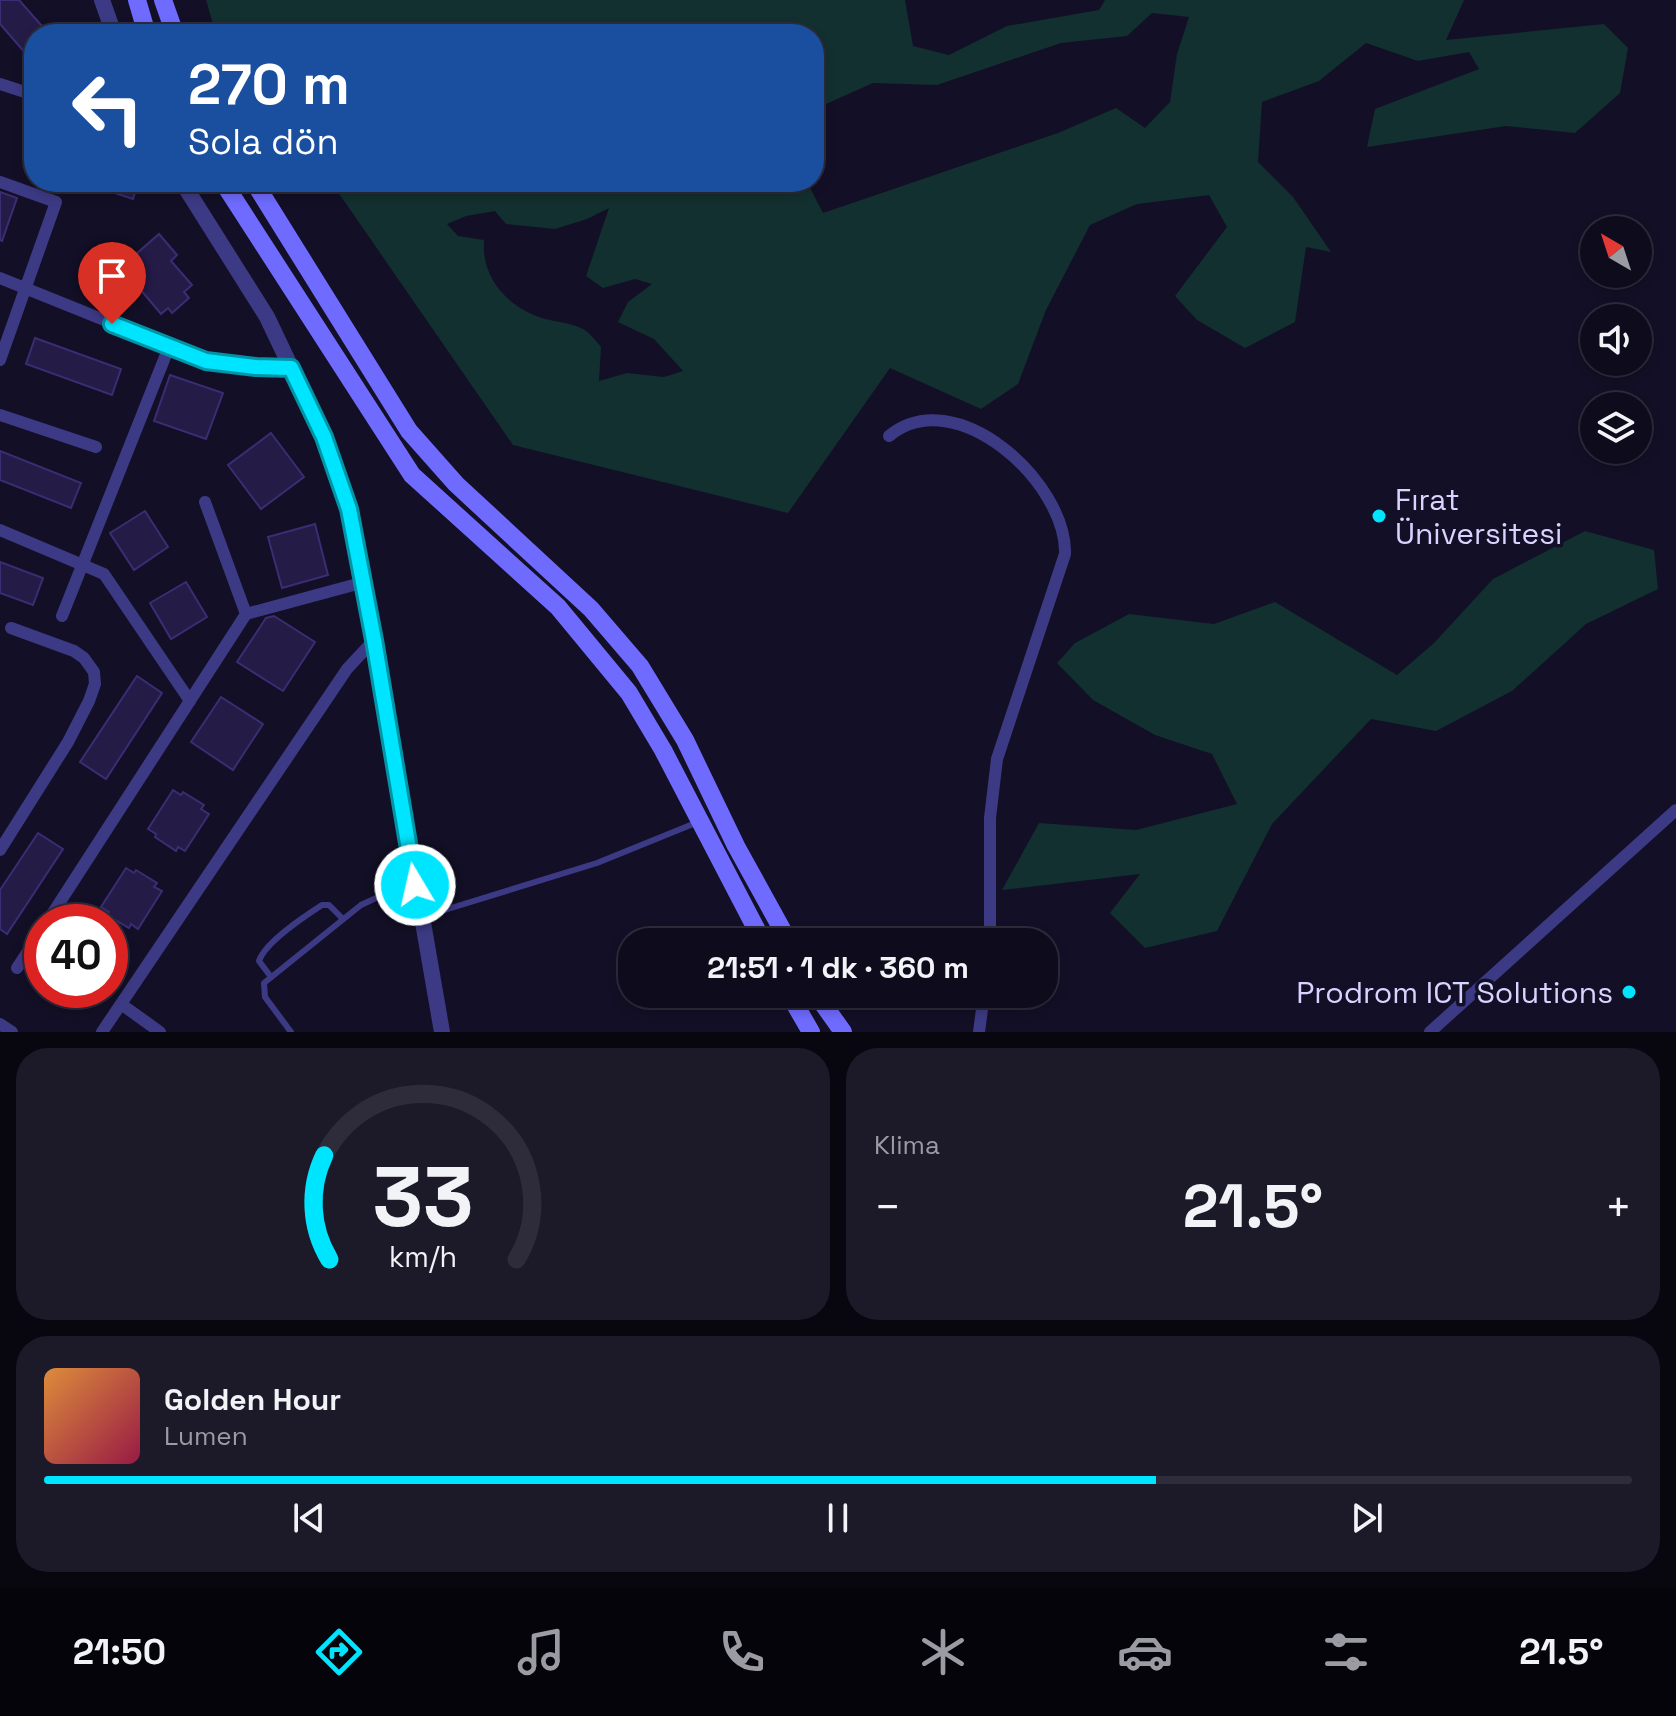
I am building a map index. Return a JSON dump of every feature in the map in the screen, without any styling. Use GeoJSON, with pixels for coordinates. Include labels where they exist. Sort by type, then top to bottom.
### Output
{"type":"FeatureCollection","features":[{"type":"Feature","properties":{"kind":"main road"},"geometry":{"type":"LineString","coordinates":[[137,0],[144,24]]}},
{"type":"Feature","properties":{"kind":"main road"},"geometry":{"type":"LineString","coordinates":[[163,0],[171,24]]}},
{"type":"Feature","properties":{"kind":"main road"},"geometry":{"type":"LineString","coordinates":[[229,192],[412,475],[558,607],[629,693],[701,821],[756,928]]}},
{"type":"Feature","properties":{"kind":"main road"},"geometry":{"type":"LineString","coordinates":[[260,192],[409,431],[456,484],[591,609],[640,666],[685,740],[736,846],[781,928]]}},
{"type":"Feature","properties":{"kind":"main road"},"geometry":{"type":"LineString","coordinates":[[797,1008],[811,1032]]}},
{"type":"Feature","properties":{"kind":"main road"},"geometry":{"type":"LineString","coordinates":[[826,1008],[843,1032]]}},
{"type":"Feature","properties":{"kind":"street"},"geometry":{"type":"LineString","coordinates":[[102,0],[110,24]]}},
{"type":"Feature","properties":{"kind":"street"},"geometry":{"type":"LineString","coordinates":[[0,84],[24,92]]}},
{"type":"Feature","properties":{"kind":"street"},"geometry":{"type":"LineString","coordinates":[[0,182],[24,191]]}},
{"type":"Feature","properties":{"kind":"street"},"geometry":{"type":"LineString","coordinates":[[0,360],[56,202],[28,192]]}},
{"type":"Feature","properties":{"kind":"street"},"geometry":{"type":"LineString","coordinates":[[188,192],[267,317],[324,437],[349,509],[442,1032]]}},
{"type":"Feature","properties":{"kind":"street"},"geometry":{"type":"LineString","coordinates":[[0,278],[206,361],[291,368]]}},
{"type":"Feature","properties":{"kind":"street"},"geometry":{"type":"LineString","coordinates":[[62,616],[169,347]]}},
{"type":"Feature","properties":{"kind":"street"},"geometry":{"type":"LineString","coordinates":[[0,415],[96,447]]}},
{"type":"Feature","properties":{"kind":"street"},"geometry":{"type":"LineString","coordinates":[[889,436],[906,425],[925,419],[942,420],[980,434],[1007,451],[1028,473],[1053,504],[1064,535],[1065,554],[997,759],[990,818],[990,928]]}},
{"type":"Feature","properties":{"kind":"street"},"geometry":{"type":"LineString","coordinates":[[205,502],[246,614]]}},
{"type":"Feature","properties":{"kind":"street"},"geometry":{"type":"LineString","coordinates":[[0,530],[104,574],[190,701]]}},
{"type":"Feature","properties":{"kind":"street"},"geometry":{"type":"LineString","coordinates":[[59,904],[246,614],[361,583]]}},
{"type":"Feature","properties":{"kind":"street"},"geometry":{"type":"LineString","coordinates":[[0,850],[68,742],[95,684],[94,672],[84,658],[74,651],[11,628]]}},
{"type":"Feature","properties":{"kind":"street"},"geometry":{"type":"LineString","coordinates":[[128,994],[347,669],[374,640]]}},
{"type":"Feature","properties":{"kind":"street"},"geometry":{"type":"LineString","coordinates":[[1430,1032],[1676,810]]}},
{"type":"Feature","properties":{"kind":"street"},"geometry":{"type":"LineString","coordinates":[[17,968],[24,957]]}},
{"type":"Feature","properties":{"kind":"street"},"geometry":{"type":"LineString","coordinates":[[102,1032],[118,1008]]}},
{"type":"Feature","properties":{"kind":"street"},"geometry":{"type":"LineString","coordinates":[[127,1008],[160,1032]]}},
{"type":"Feature","properties":{"kind":"street"},"geometry":{"type":"LineString","coordinates":[[979,1032],[982,1008]]}},
{"type":"Feature","properties":{"kind":"street"},"geometry":{"type":"LineString","coordinates":[[0,1024],[12,1032]]}},
{"type":"Feature","properties":{"kind":"lane"},"geometry":{"type":"LineString","coordinates":[[421,917],[597,863],[701,821]]}},
{"type":"Feature","properties":{"kind":"lane"},"geometry":{"type":"LineString","coordinates":[[291,1032],[265,997],[264,983],[371,899],[415,885]]}},
{"type":"Feature","properties":{"kind":"lane"},"geometry":{"type":"LineString","coordinates":[[271,977],[259,961],[271,944],[322,905],[329,905],[343,919]]}},
{"type":"Feature","properties":{"kind":"green space"},"geometry":{"type":"Polygon","coordinates":[[[206,0],[905,0],[913,46],[949,55],[1007,26],[1099,10],[1105,0],[1464,0],[1446,40],[1604,24],[1628,48],[1620,93],[1575,133],[1506,126],[1367,147],[1375,109],[1479,69],[1469,52],[1418,61],[1366,43],[1319,81],[1262,102],[1258,162],[1293,197],[1331,252],[1306,247],[1295,322],[1245,348],[1197,320],[1175,296],[1227,227],[1209,195],[1137,204],[1090,225],[1046,310],[1018,384],[981,409],[890,368],[788,513],[513,445],[338,192],[812,192],[823,213],[1058,133],[1116,108],[1145,128],[1170,102],[1177,54],[1189,17],[1152,13],[1127,36],[1061,43],[937,85],[873,83],[826,104],[824,24],[213,24],[206,0]],[[609,208],[555,229],[506,224],[495,211],[466,216],[447,224],[458,236],[484,240],[484,253],[491,277],[516,305],[539,317],[578,327],[590,334],[601,347],[599,381],[627,373],[664,377],[683,371],[654,339],[618,322],[628,302],[652,284],[635,279],[603,288],[586,276],[609,208]]]}},
{"type":"Feature","properties":{"kind":"green space"},"geometry":{"type":"Polygon","coordinates":[[[1585,531],[1654,550],[1658,589],[1586,624],[1512,691],[1436,731],[1371,719],[1272,824],[1217,931],[1145,948],[1110,913],[1140,874],[1002,890],[1039,823],[1136,830],[1237,804],[1212,754],[1155,735],[1093,700],[1057,663],[1075,643],[1129,614],[1214,624],[1275,602],[1397,675],[1434,643],[1493,579],[1585,531]]]}},
{"type":"Feature","properties":{"kind":"building"},"geometry":{"type":"Polygon","coordinates":[[[0,0],[19,0],[40,24],[24,24],[24,52],[0,24],[0,0]]]}},
{"type":"Feature","properties":{"kind":"building"},"geometry":{"type":"Polygon","coordinates":[[[0,192],[17,198],[2,241],[0,240],[0,192]]]}},
{"type":"Feature","properties":{"kind":"building"},"geometry":{"type":"Polygon","coordinates":[[[112,192],[135,192],[133,199],[112,192]]]}},
{"type":"Feature","properties":{"kind":"building"},"geometry":{"type":"Polygon","coordinates":[[[159,234],[177,255],[171,261],[192,285],[184,292],[189,298],[172,313],[168,308],[161,314],[140,289],[131,297],[112,275],[159,234]]]}},
{"type":"Feature","properties":{"kind":"building"},"geometry":{"type":"Polygon","coordinates":[[[35,338],[121,369],[112,395],[26,364],[35,338]]]}},
{"type":"Feature","properties":{"kind":"building"},"geometry":{"type":"Polygon","coordinates":[[[170,375],[223,393],[206,439],[154,421],[170,375]]]}},
{"type":"Feature","properties":{"kind":"building"},"geometry":{"type":"Polygon","coordinates":[[[271,433],[304,477],[261,509],[228,465],[271,433]]]}},
{"type":"Feature","properties":{"kind":"building"},"geometry":{"type":"Polygon","coordinates":[[[0,451],[81,483],[71,508],[0,480],[0,451]]]}},
{"type":"Feature","properties":{"kind":"building"},"geometry":{"type":"Polygon","coordinates":[[[145,511],[168,547],[134,570],[110,533],[145,511]]]}},
{"type":"Feature","properties":{"kind":"building"},"geometry":{"type":"Polygon","coordinates":[[[315,524],[328,575],[282,588],[268,537],[315,524]]]}},
{"type":"Feature","properties":{"kind":"building"},"geometry":{"type":"Polygon","coordinates":[[[0,562],[43,578],[33,605],[0,593],[0,562]]]}},
{"type":"Feature","properties":{"kind":"building"},"geometry":{"type":"Polygon","coordinates":[[[186,582],[207,617],[171,639],[150,603],[186,582]]]}},
{"type":"Feature","properties":{"kind":"building"},"geometry":{"type":"Polygon","coordinates":[[[274,616],[315,642],[283,691],[237,662],[266,618],[274,616]]]}},
{"type":"Feature","properties":{"kind":"building"},"geometry":{"type":"Polygon","coordinates":[[[137,676],[162,693],[106,779],[80,762],[137,676]]]}},
{"type":"Feature","properties":{"kind":"building"},"geometry":{"type":"Polygon","coordinates":[[[221,697],[263,724],[233,770],[191,742],[221,697]]]}},
{"type":"Feature","properties":{"kind":"building"},"geometry":{"type":"Polygon","coordinates":[[[173,790],[181,795],[183,792],[204,805],[201,809],[209,814],[185,851],[178,847],[176,851],[148,829],[173,790]]]}},
{"type":"Feature","properties":{"kind":"building"},"geometry":{"type":"Polygon","coordinates":[[[38,833],[63,849],[7,934],[0,929],[0,890],[38,833]]]}},
{"type":"Feature","properties":{"kind":"building"},"geometry":{"type":"Polygon","coordinates":[[[126,868],[134,873],[136,870],[157,883],[154,887],[162,891],[138,929],[131,924],[128,927],[128,904],[103,904],[126,868]]]}},
{"type":"Feature","properties":{"kind":"place","name":"Fırat Üniversitesi"},"geometry":{"type":"Point","coordinates":[1379,516]}},
{"type":"Feature","properties":{"kind":"place","name":"Prodrom ICT Solutions"},"geometry":{"type":"Point","coordinates":[1629,992]}},
{"type":"Feature","properties":{"kind":"route"},"geometry":{"type":"LineString","coordinates":[[112,324],[206,361],[291,368],[324,437],[349,509],[415,885]]}}]}
